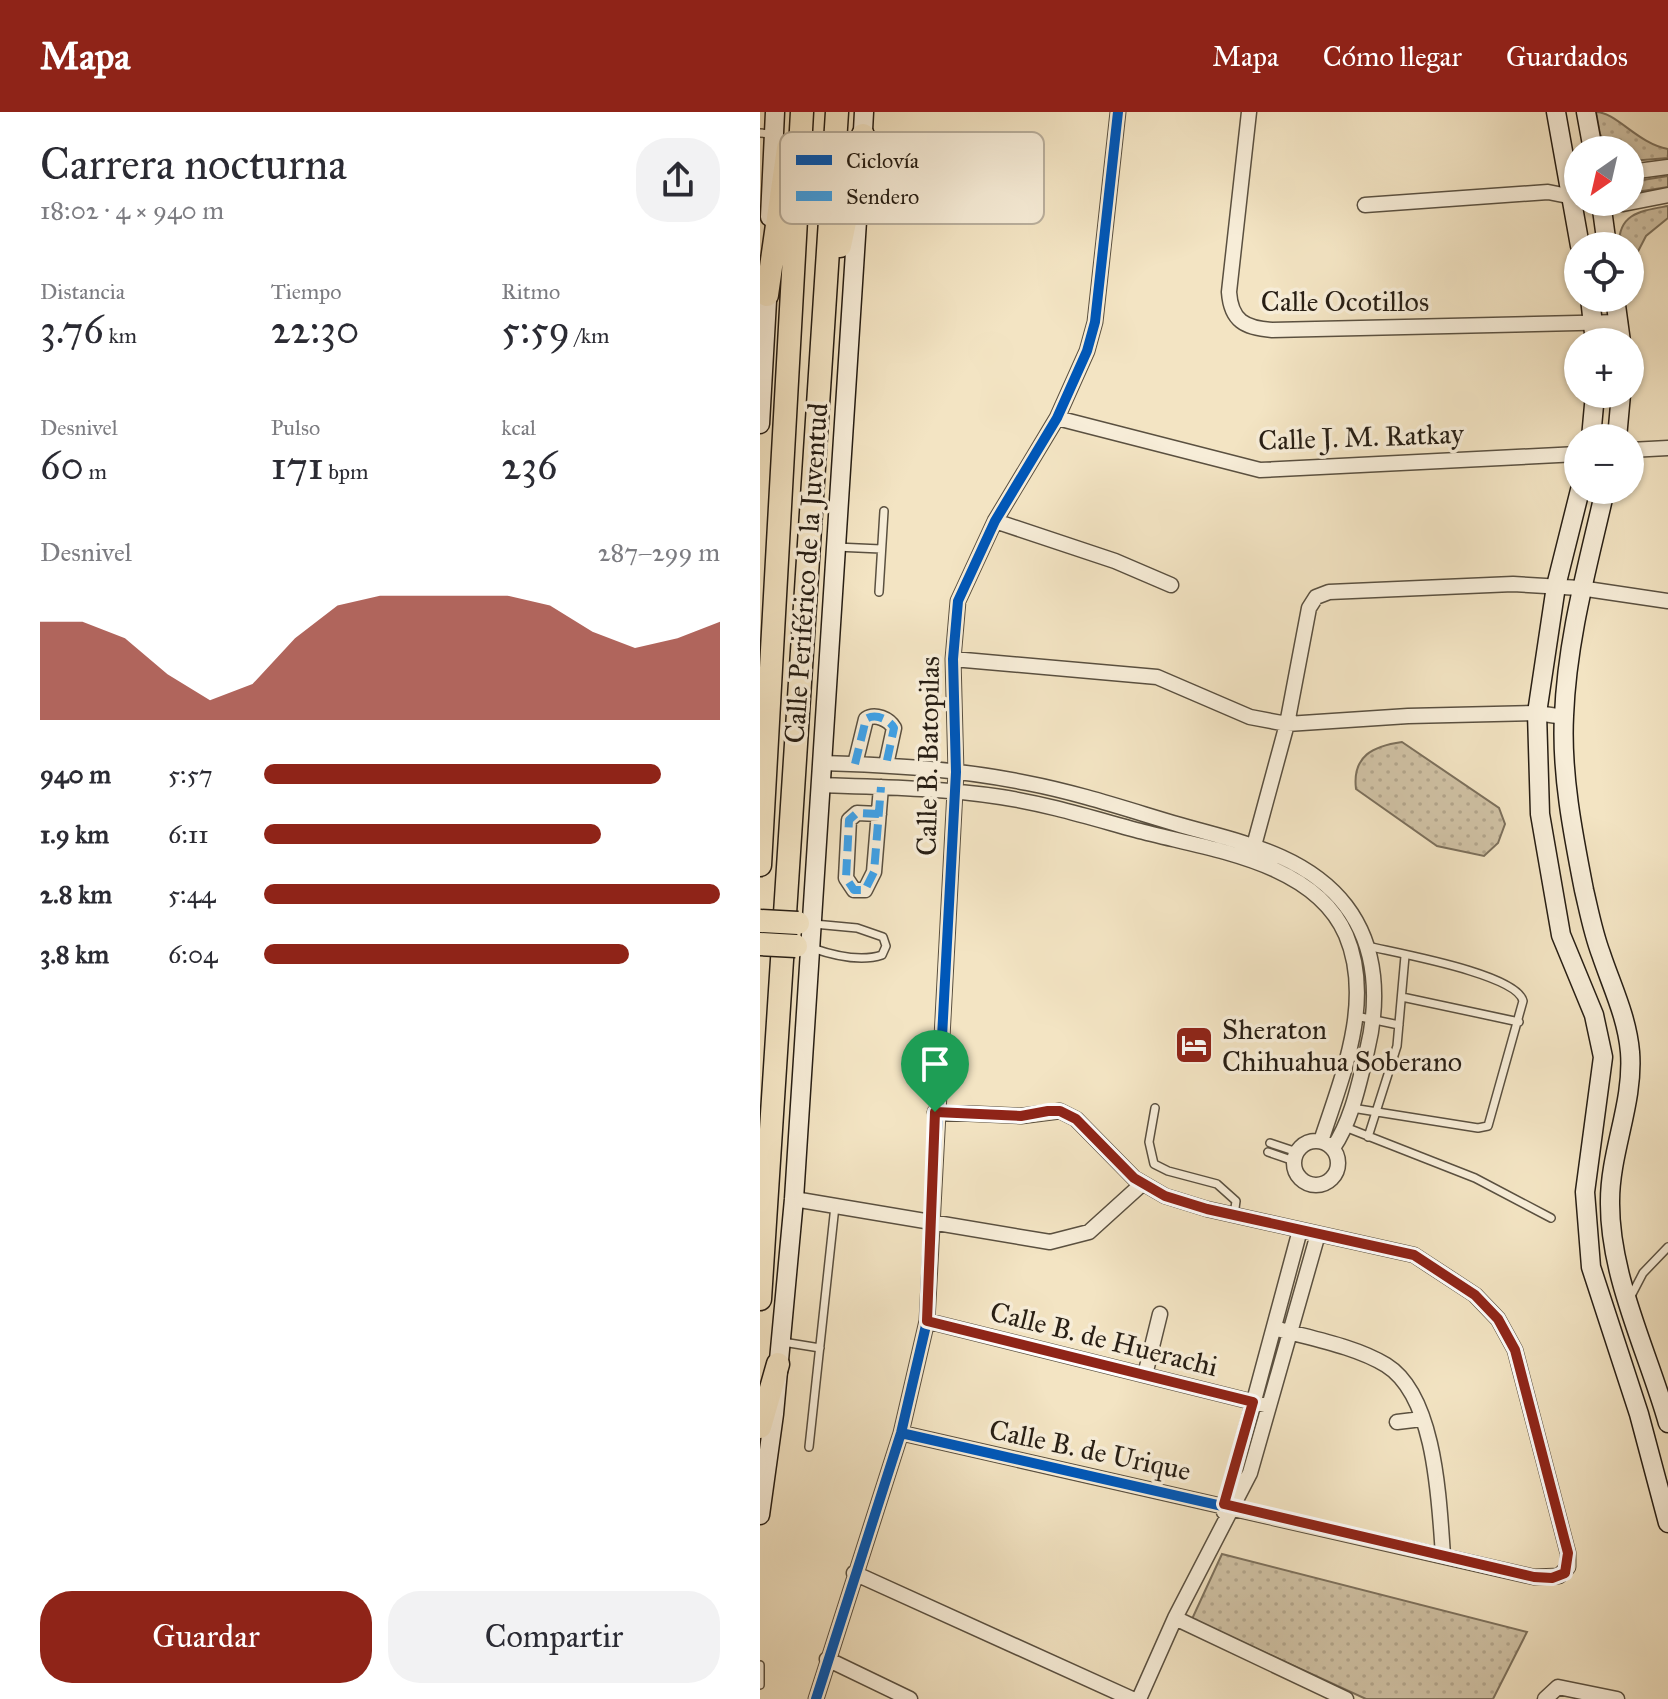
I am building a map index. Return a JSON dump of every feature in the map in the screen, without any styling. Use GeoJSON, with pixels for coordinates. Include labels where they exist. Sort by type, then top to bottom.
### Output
{"type":"FeatureCollection","features":[{"type":"Feature","properties":{"kind":"main road","name":"Calle Periférico de la Juventud"},"geometry":{"type":"LineString","coordinates":[[760,424],[766,133],[775,112]]}},
{"type":"Feature","properties":{"kind":"main road"},"geometry":{"type":"LineString","coordinates":[[793,132],[800,112]]}},
{"type":"Feature","properties":{"kind":"main road"},"geometry":{"type":"LineString","coordinates":[[799,132],[800,112]]}},
{"type":"Feature","properties":{"kind":"main road"},"geometry":{"type":"LineString","coordinates":[[836,132],[837,112]]}},
{"type":"Feature","properties":{"kind":"main road","name":"Calle Periférico de la Juventud"},"geometry":{"type":"LineString","coordinates":[[863,132],[864,112]]}},
{"type":"Feature","properties":{"kind":"main road"},"geometry":{"type":"LineString","coordinates":[[1556,112],[1564,146]]}},
{"type":"Feature","properties":{"kind":"main road"},"geometry":{"type":"LineString","coordinates":[[1586,112],[1590,136]]}},
{"type":"Feature","properties":{"kind":"main road"},"geometry":{"type":"LineString","coordinates":[[764,307],[780,196]]}},
{"type":"Feature","properties":{"kind":"main road"},"geometry":{"type":"LineString","coordinates":[[760,865],[794,224]]}},
{"type":"Feature","properties":{"kind":"main road"},"geometry":{"type":"LineString","coordinates":[[760,1299],[830,224]]}},
{"type":"Feature","properties":{"kind":"main road"},"geometry":{"type":"LineString","coordinates":[[823,325],[844,224]]}},
{"type":"Feature","properties":{"kind":"main road","name":"Calle Periférico de la Juventud"},"geometry":{"type":"LineString","coordinates":[[760,1515],[794,1199],[803,947],[822,763],[857,224]]}},
{"type":"Feature","properties":{"kind":"main road"},"geometry":{"type":"LineString","coordinates":[[1592,312],[1594,328]]}},
{"type":"Feature","properties":{"kind":"main road"},"geometry":{"type":"LineString","coordinates":[[1618,312],[1620,328]]}},
{"type":"Feature","properties":{"kind":"main road"},"geometry":{"type":"LineString","coordinates":[[1576,504],[1556,586],[1537,713],[1540,814],[1561,935],[1594,1015],[1603,1057],[1585,1192],[1591,1267],[1639,1414],[1668,1523]]}},
{"type":"Feature","properties":{"kind":"main road"},"geometry":{"type":"LineString","coordinates":[[1601,504],[1580,588],[1564,717],[1576,848],[1593,930],[1627,1027],[1630,1055],[1626,1107],[1612,1168],[1610,1200],[1616,1254],[1668,1423]]}},
{"type":"Feature","properties":{"kind":"main road"},"geometry":{"type":"LineString","coordinates":[[760,921],[805,923]]}},
{"type":"Feature","properties":{"kind":"main road"},"geometry":{"type":"LineString","coordinates":[[760,944],[803,947]]}},
{"type":"Feature","properties":{"kind":"main road"},"geometry":{"type":"LineString","coordinates":[[760,1427],[778,1364]]}},
{"type":"Feature","properties":{"kind":"street","name":"Calle B. Batopilas"},"geometry":{"type":"LineString","coordinates":[[816,1699],[901,1433],[927,1321],[935,1112],[956,772],[953,659],[961,592],[995,521],[1057,418],[1087,351],[1095,322],[1118,112]]}},
{"type":"Feature","properties":{"kind":"street","name":"Calle Ocotillos"},"geometry":{"type":"LineString","coordinates":[[1249,112],[1229,292],[1232,313],[1247,327],[1272,330],[1620,322]]}},
{"type":"Feature","properties":{"kind":"street"},"geometry":{"type":"LineString","coordinates":[[1644,170],[1668,167]]}},
{"type":"Feature","properties":{"kind":"street"},"geometry":{"type":"LineString","coordinates":[[1365,205],[1564,190]]}},
{"type":"Feature","properties":{"kind":"street"},"geometry":{"type":"LineString","coordinates":[[1644,200],[1668,195]]}},
{"type":"Feature","properties":{"kind":"street","name":"Calle J. M. Ratkay"},"geometry":{"type":"LineString","coordinates":[[1057,418],[1260,470],[1564,455]]}},
{"type":"Feature","properties":{"kind":"street"},"geometry":{"type":"LineString","coordinates":[[1644,449],[1668,448]]}},
{"type":"Feature","properties":{"kind":"street"},"geometry":{"type":"LineString","coordinates":[[995,521],[1115,561],[1171,585]]}},
{"type":"Feature","properties":{"kind":"street"},"geometry":{"type":"LineString","coordinates":[[1252,853],[1287,724],[1309,608],[1316,597],[1329,592],[1513,584],[1580,588],[1668,601]]}},
{"type":"Feature","properties":{"kind":"street"},"geometry":{"type":"LineString","coordinates":[[953,659],[1157,677],[1250,717],[1287,724],[1537,713],[1564,717]]}},
{"type":"Feature","properties":{"kind":"street"},"geometry":{"type":"LineString","coordinates":[[855,764],[862,727],[866,719],[874,716],[888,720],[894,728],[886,765]]}},
{"type":"Feature","properties":{"kind":"street"},"geometry":{"type":"LineString","coordinates":[[822,763],[956,772],[1063,791],[1252,853]]}},
{"type":"Feature","properties":{"kind":"street"},"geometry":{"type":"LineString","coordinates":[[820,785],[1000,796],[1299,866],[1329,898],[1354,918],[1367,946],[1373,973],[1374,1019],[1345,1127],[1327,1144],[1309,1142],[1296,1156],[1297,1173],[1305,1182],[1324,1184],[1334,1177],[1339,1165],[1327,1144],[1356,1016],[1356,980],[1350,948],[1329,898]]}},
{"type":"Feature","properties":{"kind":"street"},"geometry":{"type":"LineString","coordinates":[[879,814],[857,813],[849,820],[846,878],[854,890],[865,890],[872,881],[879,814],[881,787]]}},
{"type":"Feature","properties":{"kind":"street"},"geometry":{"type":"LineString","coordinates":[[1059,809],[1063,791]]}},
{"type":"Feature","properties":{"kind":"street"},"geometry":{"type":"LineString","coordinates":[[794,1199],[933,1219],[1030,1240],[1071,1239],[1089,1232],[1113,1214],[1142,1184],[1076,1119],[1060,1111],[1021,1116],[935,1112]]}},
{"type":"Feature","properties":{"kind":"street","name":"Calle B. de Urique"},"geometry":{"type":"LineString","coordinates":[[901,1433],[1534,1577],[1552,1578],[1565,1573],[1568,1553],[1515,1350],[1487,1305],[1424,1260],[1384,1246],[1186,1203],[1142,1184]]}},
{"type":"Feature","properties":{"kind":"street"},"geometry":{"type":"LineString","coordinates":[[1229,1506],[1253,1402],[1300,1230]]}},
{"type":"Feature","properties":{"kind":"street"},"geometry":{"type":"LineString","coordinates":[[1139,1699],[1229,1506],[1250,1473],[1318,1234]]}},
{"type":"Feature","properties":{"kind":"street"},"geometry":{"type":"LineString","coordinates":[[1145,1375],[1160,1314]]}},
{"type":"Feature","properties":{"kind":"street","name":"Calle B. de Huerachi"},"geometry":{"type":"LineString","coordinates":[[927,1321],[1269,1406]]}},
{"type":"Feature","properties":{"kind":"street"},"geometry":{"type":"LineString","coordinates":[[1274,1328],[1384,1364],[1404,1382],[1422,1419],[1439,1496],[1443,1555]]}},
{"type":"Feature","properties":{"kind":"street"},"geometry":{"type":"LineString","coordinates":[[1397,1422],[1422,1419]]}},
{"type":"Feature","properties":{"kind":"street"},"geometry":{"type":"LineString","coordinates":[[854,1573],[1132,1699]]}},
{"type":"Feature","properties":{"kind":"street"},"geometry":{"type":"LineString","coordinates":[[1175,1618],[1346,1699]]}},
{"type":"Feature","properties":{"kind":"street"},"geometry":{"type":"LineString","coordinates":[[827,1659],[910,1699]]}},
{"type":"Feature","properties":{"kind":"street"},"geometry":{"type":"LineString","coordinates":[[1545,1699],[1558,1687],[1617,1699]]}},
{"type":"Feature","properties":{"kind":"lane"},"geometry":{"type":"LineString","coordinates":[[879,592],[884,511]]}},
{"type":"Feature","properties":{"kind":"lane"},"geometry":{"type":"LineString","coordinates":[[836,547],[881,549]]}},
{"type":"Feature","properties":{"kind":"lane"},"geometry":{"type":"LineString","coordinates":[[881,787],[886,765]]}},
{"type":"Feature","properties":{"kind":"lane"},"geometry":{"type":"LineString","coordinates":[[803,947],[834,955],[873,957],[882,955],[886,946],[883,937],[869,930],[805,923]]}},
{"type":"Feature","properties":{"kind":"lane"},"geometry":{"type":"LineString","coordinates":[[1351,1107],[1478,1128],[1488,1126],[1519,1022],[1522,996],[1512,987],[1457,968],[1367,946]]}},
{"type":"Feature","properties":{"kind":"lane"},"geometry":{"type":"LineString","coordinates":[[1368,1137],[1393,1066],[1405,956]]}},
{"type":"Feature","properties":{"kind":"lane"},"geometry":{"type":"LineString","coordinates":[[1402,997],[1519,1022]]}},
{"type":"Feature","properties":{"kind":"lane"},"geometry":{"type":"LineString","coordinates":[[1356,1016],[1399,1025]]}},
{"type":"Feature","properties":{"kind":"lane"},"geometry":{"type":"LineString","coordinates":[[1155,1108],[1149,1142],[1154,1164],[1227,1190],[1236,1201],[1234,1215]]}},
{"type":"Feature","properties":{"kind":"lane"},"geometry":{"type":"LineString","coordinates":[[1345,1127],[1475,1178],[1551,1218]]}},
{"type":"Feature","properties":{"kind":"lane"},"geometry":{"type":"LineString","coordinates":[[1269,1147],[1296,1156]]}},
{"type":"Feature","properties":{"kind":"lane"},"geometry":{"type":"LineString","coordinates":[[809,1447],[835,1205]]}},
{"type":"Feature","properties":{"kind":"lane"},"geometry":{"type":"LineString","coordinates":[[1630,1302],[1634,1285],[1668,1247]]}},
{"type":"Feature","properties":{"kind":"lane"},"geometry":{"type":"LineString","coordinates":[[780,1341],[820,1348]]}},
{"type":"Feature","properties":{"kind":"lane"},"geometry":{"type":"LineString","coordinates":[[760,1665],[760,1685]]}},
{"type":"Feature","properties":{"kind":"shaded area"},"geometry":{"type":"Polygon","coordinates":[[[1596,112],[1604,113],[1640,136],[1601,136],[1596,112]]]}},
{"type":"Feature","properties":{"kind":"shaded area"},"geometry":{"type":"Polygon","coordinates":[[[1644,139],[1668,149],[1668,158],[1644,160],[1644,139]]]}},
{"type":"Feature","properties":{"kind":"shaded area"},"geometry":{"type":"Polygon","coordinates":[[[1668,176],[1668,187],[1644,191],[1644,180],[1668,176]]]}},
{"type":"Feature","properties":{"kind":"shaded area"},"geometry":{"type":"Polygon","coordinates":[[[1668,206],[1668,218],[1644,240],[1644,232],[1621,232],[1627,220],[1633,216],[1644,216],[1644,211],[1668,206]]]}},
{"type":"Feature","properties":{"kind":"shaded area"},"geometry":{"type":"Polygon","coordinates":[[[1402,742],[1499,808],[1505,824],[1498,843],[1484,856],[1437,846],[1356,789],[1357,768],[1361,761],[1382,746],[1402,742]]]}},
{"type":"Feature","properties":{"kind":"shaded area"},"geometry":{"type":"Polygon","coordinates":[[[1222,1554],[1527,1632],[1493,1699],[1366,1699],[1192,1619],[1222,1554]]]}},
{"type":"Feature","properties":{"kind":"marked path"},"geometry":{"type":"LineString","coordinates":[[855,764],[866,719],[877,717],[894,728],[886,765]]}},
{"type":"Feature","properties":{"kind":"marked path"},"geometry":{"type":"LineString","coordinates":[[879,814],[857,813],[849,820],[846,878],[854,890],[865,890],[874,872],[881,787]]}},
{"type":"Feature","properties":{"kind":"cycle path"},"geometry":{"type":"LineString","coordinates":[[816,1699],[901,1433],[927,1321],[956,772],[953,659],[958,601],[995,521],[1057,418],[1087,351],[1095,322],[1118,112]]}},
{"type":"Feature","properties":{"kind":"cycle path"},"geometry":{"type":"LineString","coordinates":[[901,1433],[1534,1577],[1559,1576],[1568,1567],[1568,1553],[1515,1350],[1498,1319],[1475,1295],[1414,1255],[1207,1209],[1165,1196],[1134,1178],[1076,1119],[1060,1111],[1021,1116],[935,1112]]}},
{"type":"Feature","properties":{"kind":"place","name":"Sheraton Chihuahua Soberano"},"geometry":{"type":"Point","coordinates":[1194,1045]}},
{"type":"Feature","properties":{"kind":"route"},"geometry":{"type":"LineString","coordinates":[[1048,1111],[1067,1113],[1134,1178],[1165,1196],[1207,1209],[1414,1255],[1475,1295],[1498,1319],[1515,1350],[1568,1553],[1565,1573],[1552,1578],[1534,1577],[1224,1504],[1253,1402],[927,1321],[935,1112],[1021,1116],[1048,1111]]}}]}
